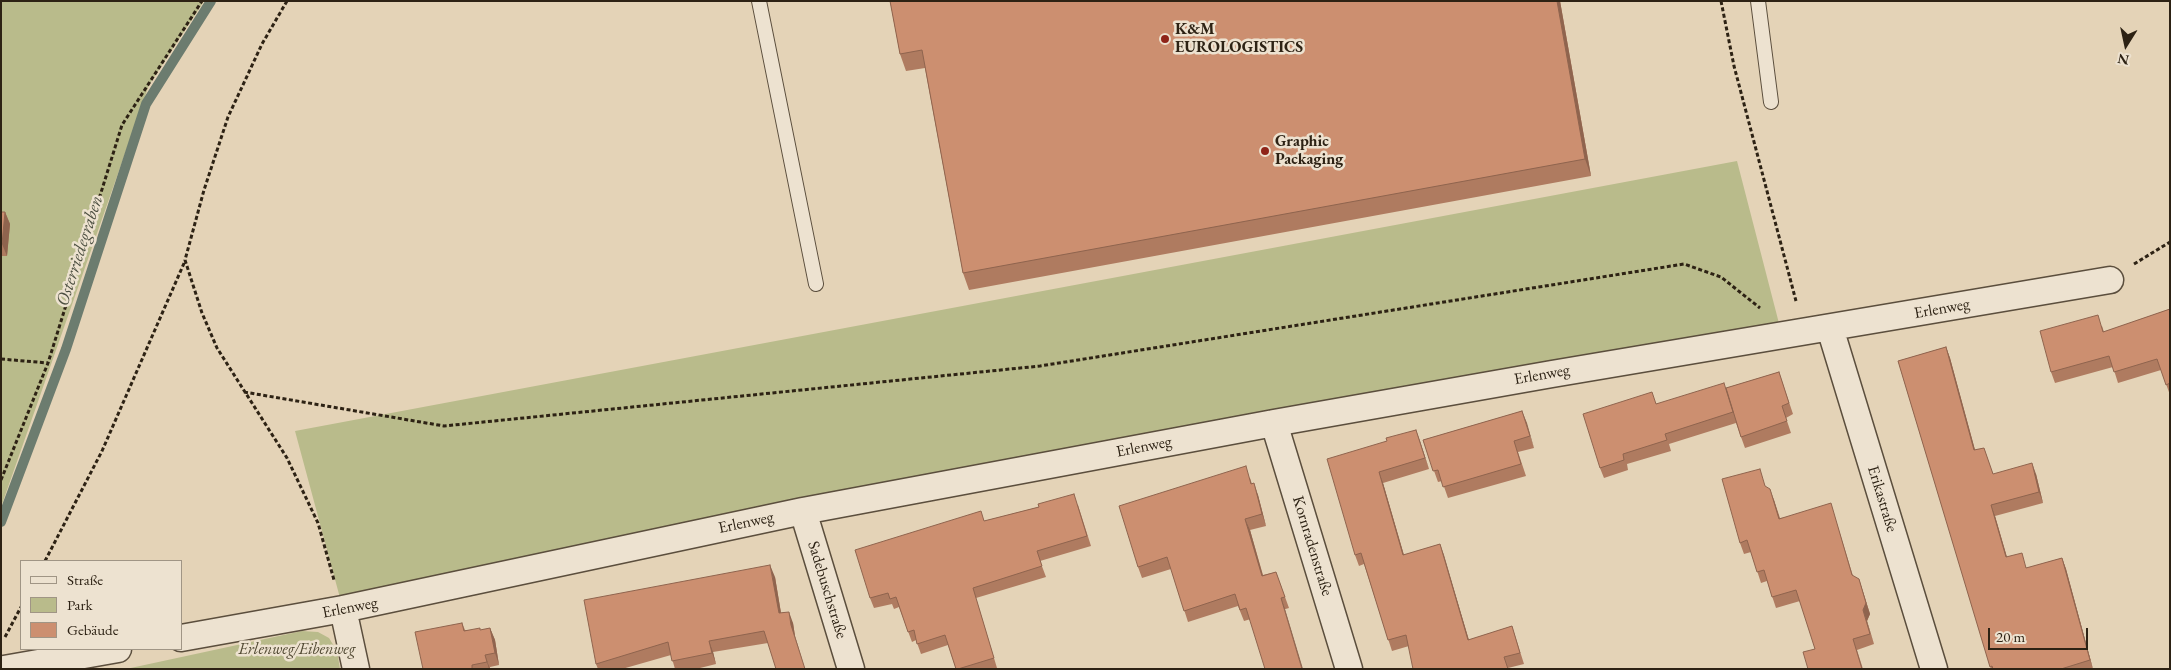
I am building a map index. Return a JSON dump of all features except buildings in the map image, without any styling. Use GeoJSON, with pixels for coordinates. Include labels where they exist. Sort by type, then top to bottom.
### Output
{"type":"FeatureCollection","features":[{"type":"Feature","properties":{"kind":"street","name":"Erlenweg"},"geometry":{"type":"LineString","coordinates":[[182,638],[343,610],[803,511],[1274,423],[2110,280]]}},
{"type":"Feature","properties":{"kind":"street","name":"Erikastraße"},"geometry":{"type":"LineString","coordinates":[[1830,328],[1934,669]]}},
{"type":"Feature","properties":{"kind":"street","name":"Kornradenstraße"},"geometry":{"type":"LineString","coordinates":[[1274,423],[1349,669]]}},
{"type":"Feature","properties":{"kind":"street","name":"Sadebuschstraße"},"geometry":{"type":"LineString","coordinates":[[803,511],[851,669]]}},
{"type":"Feature","properties":{"kind":"street"},"geometry":{"type":"LineString","coordinates":[[343,610],[356,669]]}},
{"type":"Feature","properties":{"kind":"street"},"geometry":{"type":"LineString","coordinates":[[4,669],[112,650]]}},
{"type":"Feature","properties":{"kind":"lane"},"geometry":{"type":"LineString","coordinates":[[759,1],[816,284]]}},
{"type":"Feature","properties":{"kind":"lane"},"geometry":{"type":"LineString","coordinates":[[1758,1],[1771,102]]}},
{"type":"Feature","properties":{"kind":"path"},"geometry":{"type":"LineString","coordinates":[[1,480],[48,363],[122,126],[202,1]]}},
{"type":"Feature","properties":{"kind":"path"},"geometry":{"type":"LineString","coordinates":[[46,560],[102,451],[185,260],[204,190],[228,117],[262,44],[287,1]]}},
{"type":"Feature","properties":{"kind":"path"},"geometry":{"type":"LineString","coordinates":[[1721,1],[1734,66],[1797,305],[1830,328]]}},
{"type":"Feature","properties":{"kind":"path"},"geometry":{"type":"LineString","coordinates":[[2110,280],[2170,242]]}},
{"type":"Feature","properties":{"kind":"path"},"geometry":{"type":"LineString","coordinates":[[185,260],[202,313],[217,348],[287,458],[318,523],[343,610]]}},
{"type":"Feature","properties":{"kind":"path"},"geometry":{"type":"LineString","coordinates":[[244,392],[444,426],[1040,366],[1684,264],[1721,277],[1768,314],[1782,335]]}},
{"type":"Feature","properties":{"kind":"path"},"geometry":{"type":"LineString","coordinates":[[1,359],[48,363]]}},
{"type":"Feature","properties":{"kind":"green space"},"geometry":{"type":"Polygon","coordinates":[[[1,1],[204,1],[149,85],[1,507],[1,1]]]}},
{"type":"Feature","properties":{"kind":"green space"},"geometry":{"type":"Polygon","coordinates":[[[1737,161],[1782,335],[343,609],[295,431],[1737,161]]]}},
{"type":"Feature","properties":{"kind":"green space","name":"Erlenweg/Eibenweg"},"geometry":{"type":"Polygon","coordinates":[[[302,631],[318,632],[329,638],[337,651],[340,669],[126,669],[302,631]]]}},
{"type":"Feature","properties":{"kind":"waterway","name":"Osterriedegraben"},"geometry":{"type":"LineString","coordinates":[[1,522],[66,349],[146,104],[211,1]]}},
{"type":"Feature","properties":{"kind":"place","name":"K&M EUROLOGISTICS"},"geometry":{"type":"Point","coordinates":[1165,39]}},
{"type":"Feature","properties":{"kind":"place","name":"Graphic Packaging"},"geometry":{"type":"Point","coordinates":[1265,151]}}]}
